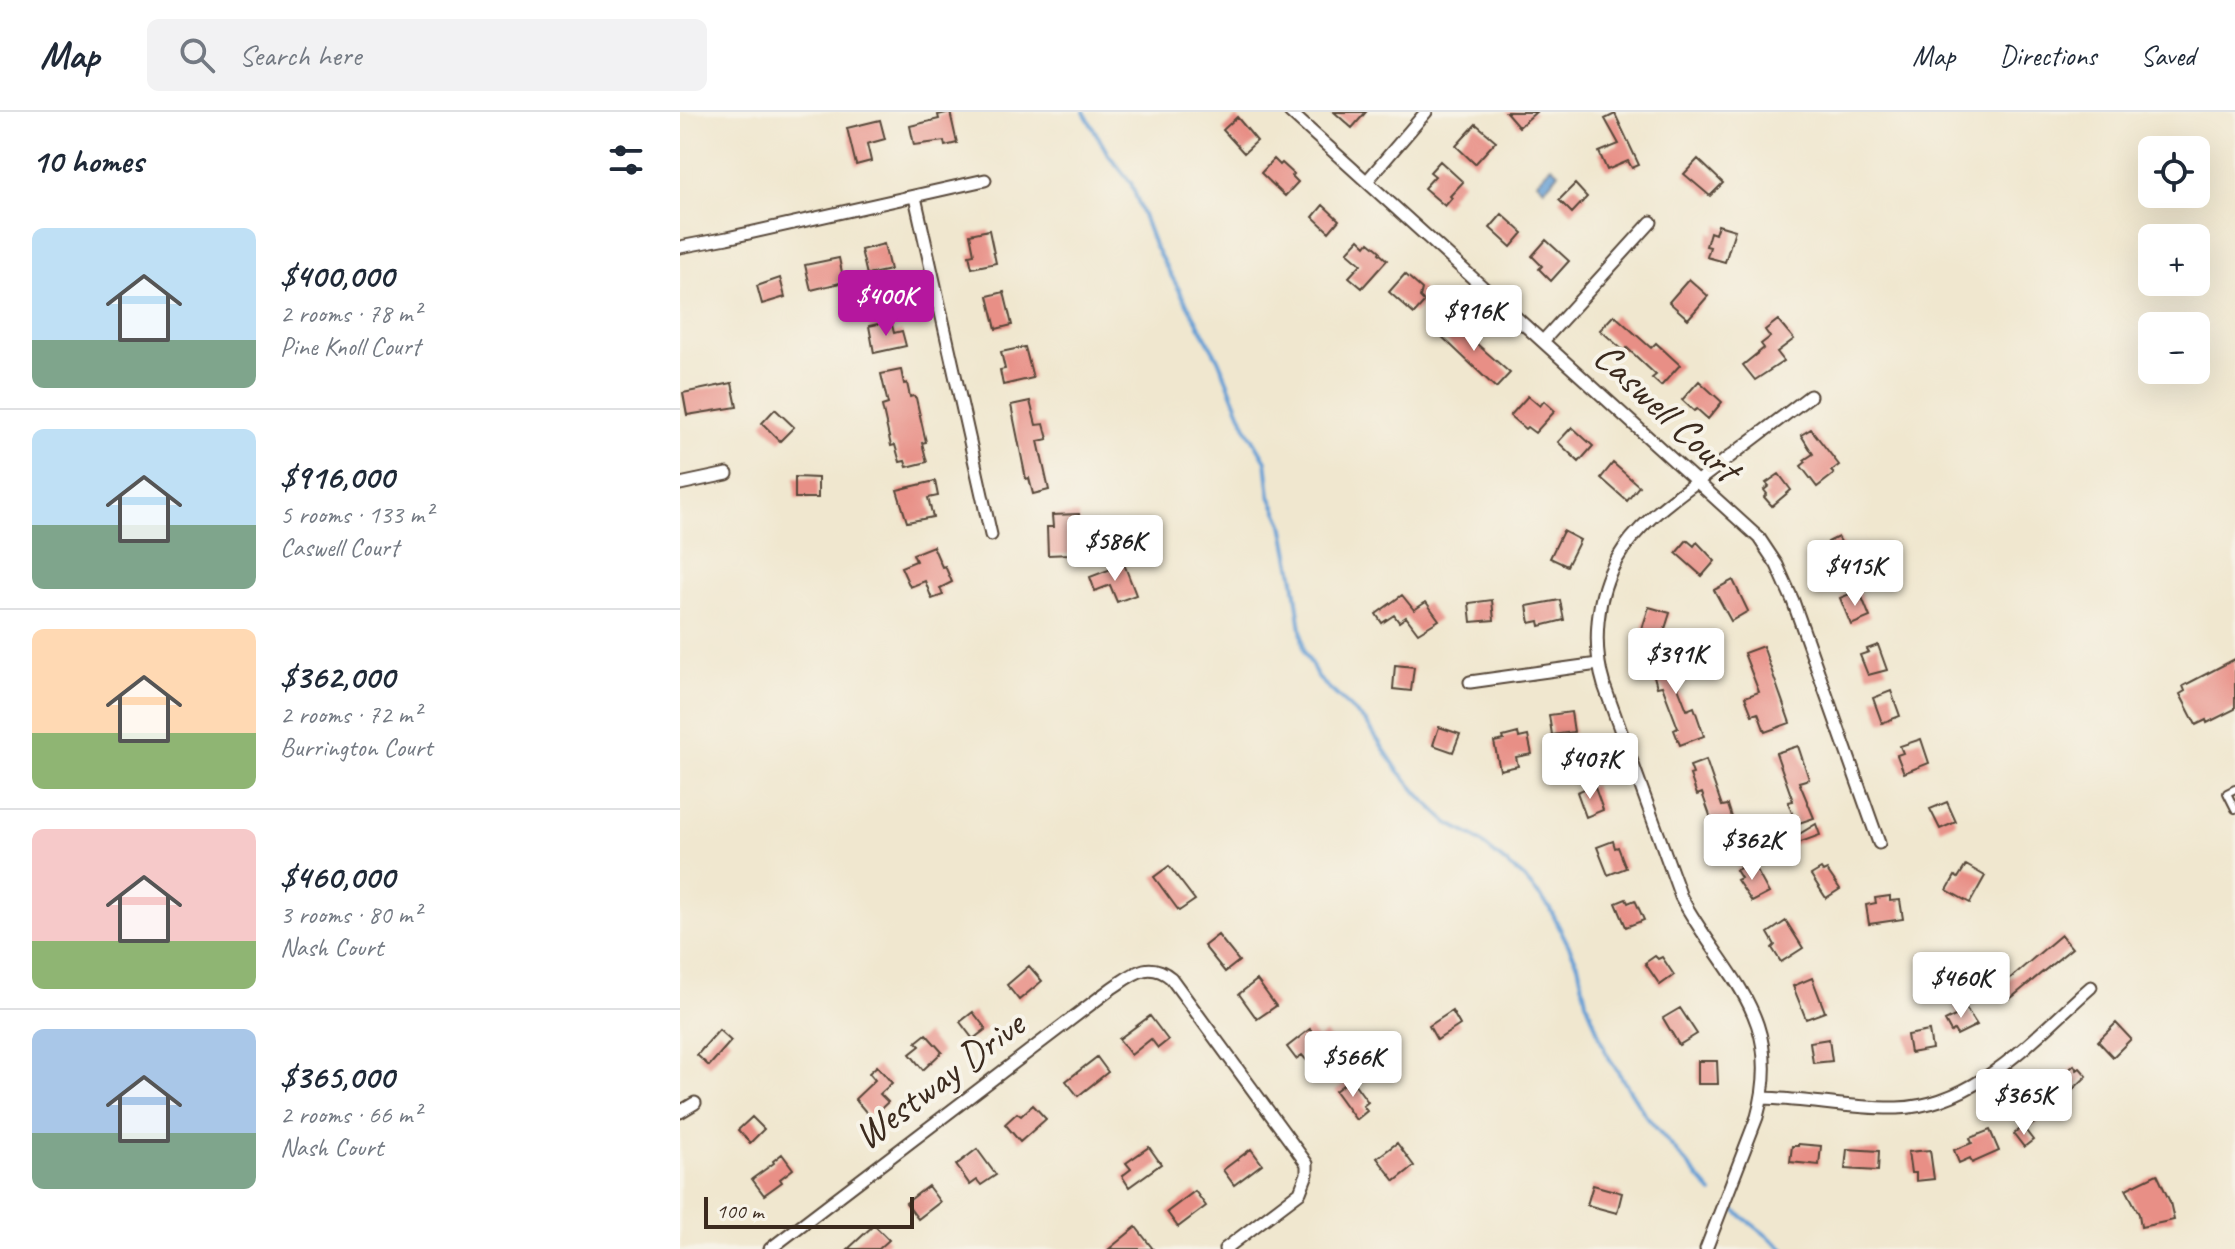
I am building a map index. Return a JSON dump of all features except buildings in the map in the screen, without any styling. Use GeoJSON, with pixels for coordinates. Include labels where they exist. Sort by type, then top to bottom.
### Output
{"type":"FeatureCollection","features":[{"type":"Feature","properties":{"kind":"street","name":"Caswell Court"},"geometry":{"type":"LineString","coordinates":[[1290,112],[1759,538],[1781,572],[1799,615],[1879,843]]}},
{"type":"Feature","properties":{"kind":"street"},"geometry":{"type":"LineString","coordinates":[[1367,181],[1426,112]]}},
{"type":"Feature","properties":{"kind":"street"},"geometry":{"type":"LineString","coordinates":[[680,247],[985,180]]}},
{"type":"Feature","properties":{"kind":"street"},"geometry":{"type":"LineString","coordinates":[[915,197],[991,535]]}},
{"type":"Feature","properties":{"kind":"street"},"geometry":{"type":"LineString","coordinates":[[1543,341],[1651,222]]}},
{"type":"Feature","properties":{"kind":"street"},"geometry":{"type":"LineString","coordinates":[[1706,1249],[1763,1098],[1763,1052],[1755,1016],[1736,980],[1693,920],[1681,897],[1598,664],[1598,633],[1603,595],[1617,559],[1630,541],[1655,515],[1810,396]]}},
{"type":"Feature","properties":{"kind":"street"},"geometry":{"type":"LineString","coordinates":[[680,484],[727,474]]}},
{"type":"Feature","properties":{"kind":"street"},"geometry":{"type":"LineString","coordinates":[[1470,682],[1598,664]]}},
{"type":"Feature","properties":{"kind":"street","name":"Westway Drive"},"geometry":{"type":"LineString","coordinates":[[770,1249],[1112,988],[1150,968],[1171,978],[1307,1164],[1307,1174],[1300,1192],[1225,1249]]}},
{"type":"Feature","properties":{"kind":"street"},"geometry":{"type":"LineString","coordinates":[[1763,1098],[1879,1108],[1919,1106],[1941,1101],[1979,1082],[2091,987]]}},
{"type":"Feature","properties":{"kind":"street"},"geometry":{"type":"LineString","coordinates":[[680,1112],[695,1103]]}},
{"type":"Feature","properties":{"kind":"lane"},"geometry":{"type":"LineString","coordinates":[[2235,789],[2227,793],[2235,809]]}},
{"type":"Feature","properties":{"kind":"water"},"geometry":{"type":"Polygon","coordinates":[[[1551,166],[1559,173],[1544,189],[1537,182],[1551,166]]]}},
{"type":"Feature","properties":{"kind":"waterway"},"geometry":{"type":"LineString","coordinates":[[1084,112],[1108,154],[1131,183],[1154,245],[1218,359],[1246,427],[1266,461],[1270,496],[1283,524],[1304,651],[1319,679],[1366,722],[1397,769],[1422,798],[1448,823],[1474,837],[1523,877],[1549,907],[1578,964],[1586,1001],[1606,1053],[1646,1116],[1712,1193]]}},
{"type":"Feature","properties":{"kind":"waterway"},"geometry":{"type":"LineString","coordinates":[[1734,1210],[1784,1249]]}}]}
